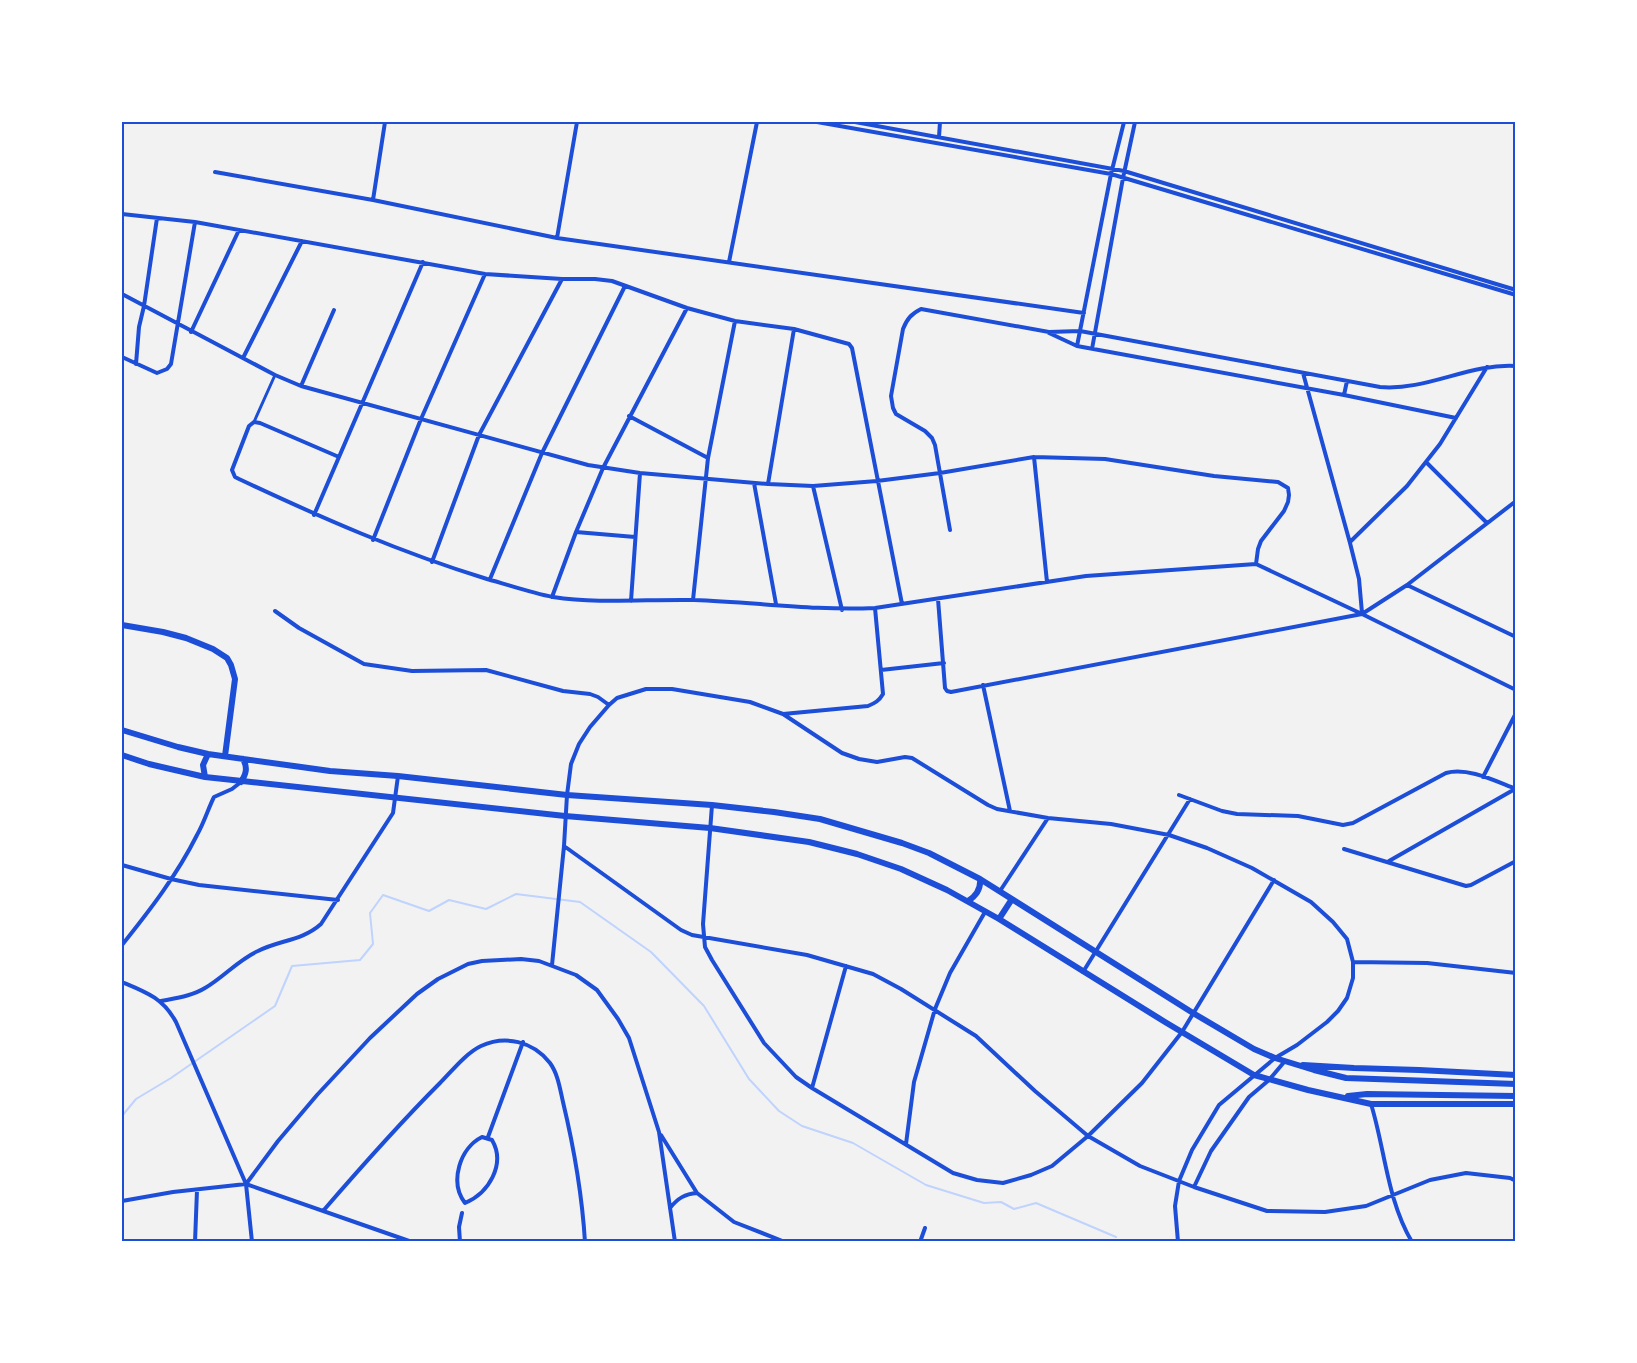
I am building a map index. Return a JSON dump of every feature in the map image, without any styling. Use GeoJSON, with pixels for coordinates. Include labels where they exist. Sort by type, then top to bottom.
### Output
{"type":"FeatureCollection","features":[{"type":"Feature","properties":{"kind":"main road"},"geometry":{"type":"LineString","coordinates":[[122,625],[186,638],[213,649],[227,658],[235,679],[225,756]]}},
{"type":"Feature","properties":{"kind":"main road"},"geometry":{"type":"LineString","coordinates":[[122,730],[208,754],[330,771],[398,776],[567,795],[712,805],[820,819],[902,843],[980,879],[1193,1013],[1254,1049],[1275,1058],[1346,1078],[1515,1084]]}},
{"type":"Feature","properties":{"kind":"main road"},"geometry":{"type":"LineString","coordinates":[[204,777],[203,765],[208,754]]}},
{"type":"Feature","properties":{"kind":"main road"},"geometry":{"type":"LineString","coordinates":[[122,755],[148,764],[204,777],[241,782],[565,816],[710,828],[809,842],[857,854],[901,869],[968,901],[1254,1075],[1371,1104],[1515,1104]]}},
{"type":"Feature","properties":{"kind":"main road"},"geometry":{"type":"LineString","coordinates":[[241,782],[247,771],[243,759]]}},
{"type":"Feature","properties":{"kind":"main road"},"geometry":{"type":"LineString","coordinates":[[968,901],[979,889],[980,879]]}},
{"type":"Feature","properties":{"kind":"main road"},"geometry":{"type":"LineString","coordinates":[[999,919],[1012,898]]}},
{"type":"Feature","properties":{"kind":"main road"},"geometry":{"type":"LineString","coordinates":[[1293,1064],[1515,1075]]}},
{"type":"Feature","properties":{"kind":"main road"},"geometry":{"type":"LineString","coordinates":[[1343,1097],[1367,1094],[1515,1096]]}},
{"type":"Feature","properties":{"kind":"street"},"geometry":{"type":"LineString","coordinates":[[373,200],[385,122]]}},
{"type":"Feature","properties":{"kind":"street"},"geometry":{"type":"LineString","coordinates":[[557,238],[577,122]]}},
{"type":"Feature","properties":{"kind":"street"},"geometry":{"type":"LineString","coordinates":[[729,262],[757,122]]}},
{"type":"Feature","properties":{"kind":"street"},"geometry":{"type":"LineString","coordinates":[[817,122],[1111,174],[1515,295]]}},
{"type":"Feature","properties":{"kind":"street"},"geometry":{"type":"LineString","coordinates":[[855,122],[1113,168],[1515,290]]}},
{"type":"Feature","properties":{"kind":"street"},"geometry":{"type":"LineString","coordinates":[[939,137],[940,122]]}},
{"type":"Feature","properties":{"kind":"street"},"geometry":{"type":"LineString","coordinates":[[1077,346],[1111,174],[1124,122]]}},
{"type":"Feature","properties":{"kind":"street"},"geometry":{"type":"LineString","coordinates":[[1092,349],[1124,171],[1136,122]]}},
{"type":"Feature","properties":{"kind":"street"},"geometry":{"type":"LineString","coordinates":[[215,172],[373,200],[557,238],[1084,313]]}},
{"type":"Feature","properties":{"kind":"street"},"geometry":{"type":"LineString","coordinates":[[122,214],[195,222],[485,274],[612,281],[687,308],[735,321],[794,329],[844,341],[852,348],[902,604]]}},
{"type":"Feature","properties":{"kind":"street"},"geometry":{"type":"LineString","coordinates":[[136,364],[139,327],[157,218]]}},
{"type":"Feature","properties":{"kind":"street"},"geometry":{"type":"LineString","coordinates":[[122,357],[157,373],[167,369],[171,364],[195,222]]}},
{"type":"Feature","properties":{"kind":"street"},"geometry":{"type":"LineString","coordinates":[[191,332],[239,230]]}},
{"type":"Feature","properties":{"kind":"street"},"geometry":{"type":"LineString","coordinates":[[243,358],[302,241]]}},
{"type":"Feature","properties":{"kind":"street"},"geometry":{"type":"LineString","coordinates":[[314,514],[423,262]]}},
{"type":"Feature","properties":{"kind":"street"},"geometry":{"type":"LineString","coordinates":[[373,540],[421,419],[485,274]]}},
{"type":"Feature","properties":{"kind":"street"},"geometry":{"type":"LineString","coordinates":[[432,562],[479,435],[562,279]]}},
{"type":"Feature","properties":{"kind":"street"},"geometry":{"type":"LineString","coordinates":[[490,579],[542,453],[625,286]]}},
{"type":"Feature","properties":{"kind":"street"},"geometry":{"type":"LineString","coordinates":[[122,294],[191,332],[301,386],[603,468],[754,483],[813,486],[940,473],[1034,457],[1106,459],[1214,476],[1278,482],[1288,489],[1288,502],[1284,511],[1261,541],[1256,564]]}},
{"type":"Feature","properties":{"kind":"street"},"geometry":{"type":"LineString","coordinates":[[552,597],[603,468],[687,308]]}},
{"type":"Feature","properties":{"kind":"street"},"geometry":{"type":"LineString","coordinates":[[950,530],[932,438],[925,431],[896,414],[891,402],[903,329],[913,313],[921,309],[1048,332],[1080,331],[1380,387],[1403,388],[1487,367],[1515,366]]}},
{"type":"Feature","properties":{"kind":"street"},"geometry":{"type":"LineString","coordinates":[[301,386],[334,310]]}},
{"type":"Feature","properties":{"kind":"street"},"geometry":{"type":"LineString","coordinates":[[693,600],[708,458],[735,321]]}},
{"type":"Feature","properties":{"kind":"street"},"geometry":{"type":"LineString","coordinates":[[768,484],[794,329]]}},
{"type":"Feature","properties":{"kind":"street"},"geometry":{"type":"LineString","coordinates":[[1048,332],[1077,346],[1456,418]]}},
{"type":"Feature","properties":{"kind":"street"},"geometry":{"type":"LineString","coordinates":[[1350,543],[1407,486],[1426,462],[1440,444],[1487,367]]}},
{"type":"Feature","properties":{"kind":"street"},"geometry":{"type":"LineString","coordinates":[[1303,373],[1359,579],[1362,614]]}},
{"type":"Feature","properties":{"kind":"street"},"geometry":{"type":"LineString","coordinates":[[276,375],[254,422],[249,426],[232,470],[235,477],[373,540],[432,562],[552,597],[631,601],[693,600],[842,610],[875,608],[1086,576],[1256,564],[1515,690]]}},
{"type":"Feature","properties":{"kind":"street"},"geometry":{"type":"LineString","coordinates":[[1344,395],[1347,381]]}},
{"type":"Feature","properties":{"kind":"street"},"geometry":{"type":"LineString","coordinates":[[629,416],[708,458]]}},
{"type":"Feature","properties":{"kind":"street"},"geometry":{"type":"LineString","coordinates":[[254,422],[339,457]]}},
{"type":"Feature","properties":{"kind":"street"},"geometry":{"type":"LineString","coordinates":[[1034,457],[1047,582]]}},
{"type":"Feature","properties":{"kind":"street"},"geometry":{"type":"LineString","coordinates":[[1426,462],[1487,523]]}},
{"type":"Feature","properties":{"kind":"street"},"geometry":{"type":"LineString","coordinates":[[631,601],[640,473]]}},
{"type":"Feature","properties":{"kind":"street"},"geometry":{"type":"LineString","coordinates":[[754,483],[776,604]]}},
{"type":"Feature","properties":{"kind":"street"},"geometry":{"type":"LineString","coordinates":[[813,486],[842,610]]}},
{"type":"Feature","properties":{"kind":"street"},"geometry":{"type":"LineString","coordinates":[[938,599],[947,691],[1362,614],[1407,585],[1515,501]]}},
{"type":"Feature","properties":{"kind":"street"},"geometry":{"type":"LineString","coordinates":[[576,532],[635,537]]}},
{"type":"Feature","properties":{"kind":"street"},"geometry":{"type":"LineString","coordinates":[[1407,585],[1515,637]]}},
{"type":"Feature","properties":{"kind":"street"},"geometry":{"type":"LineString","coordinates":[[783,714],[868,706],[878,702],[883,694],[875,608]]}},
{"type":"Feature","properties":{"kind":"street"},"geometry":{"type":"LineString","coordinates":[[275,611],[299,628],[364,664],[412,671],[486,670],[563,691],[590,694],[609,705]]}},
{"type":"Feature","properties":{"kind":"street"},"geometry":{"type":"LineString","coordinates":[[881,670],[944,663]]}},
{"type":"Feature","properties":{"kind":"street"},"geometry":{"type":"LineString","coordinates":[[983,685],[1011,811]]}},
{"type":"Feature","properties":{"kind":"street"},"geometry":{"type":"LineString","coordinates":[[552,965],[571,764],[579,744],[609,705],[617,698],[646,690],[672,689],[750,702],[783,714],[842,753],[859,759],[877,762],[912,758],[997,809],[1048,818],[1111,824],[1168,835],[1207,848],[1274,880],[1311,902],[1334,922],[1347,939],[1353,962],[1353,978],[1347,998],[1327,1022],[1297,1045],[1275,1058],[1219,1105],[1192,1150],[1179,1181],[1175,1206],[1179,1242]]}},
{"type":"Feature","properties":{"kind":"street"},"geometry":{"type":"LineString","coordinates":[[1483,777],[1515,712]]}},
{"type":"Feature","properties":{"kind":"street"},"geometry":{"type":"LineString","coordinates":[[1179,795],[1222,811],[1237,814],[1298,816],[1349,825],[1452,771],[1466,772],[1515,789]]}},
{"type":"Feature","properties":{"kind":"street"},"geometry":{"type":"LineString","coordinates":[[161,1001],[194,993],[259,950],[312,932],[321,924],[393,813],[398,776]]}},
{"type":"Feature","properties":{"kind":"street"},"geometry":{"type":"LineString","coordinates":[[122,945],[171,879],[198,834],[214,797],[241,782]]}},
{"type":"Feature","properties":{"kind":"street"},"geometry":{"type":"LineString","coordinates":[[1389,862],[1515,789]]}},
{"type":"Feature","properties":{"kind":"street"},"geometry":{"type":"LineString","coordinates":[[1083,972],[1190,799]]}},
{"type":"Feature","properties":{"kind":"street"},"geometry":{"type":"LineString","coordinates":[[712,805],[705,947],[764,1042],[796,1077],[812,1088],[953,1173],[976,1180],[1003,1183],[1052,1166],[1088,1136],[1142,1083],[1182,1032],[1274,880]]}},
{"type":"Feature","properties":{"kind":"street"},"geometry":{"type":"LineString","coordinates":[[1000,891],[1048,818]]}},
{"type":"Feature","properties":{"kind":"street"},"geometry":{"type":"LineString","coordinates":[[564,846],[681,930],[704,939],[780,950],[846,966],[873,974],[901,989],[976,1036],[1088,1136],[1140,1166],[1194,1187],[1267,1211],[1325,1212],[1366,1206],[1430,1180],[1466,1173],[1510,1178],[1515,1181]]}},
{"type":"Feature","properties":{"kind":"street"},"geometry":{"type":"LineString","coordinates":[[1344,849],[1466,886],[1472,885],[1515,861]]}},
{"type":"Feature","properties":{"kind":"street"},"geometry":{"type":"LineString","coordinates":[[122,865],[199,885],[338,900]]}},
{"type":"Feature","properties":{"kind":"street"},"geometry":{"type":"LineString","coordinates":[[906,1144],[914,1082],[935,1009],[950,973],[985,911]]}},
{"type":"Feature","properties":{"kind":"street"},"geometry":{"type":"LineString","coordinates":[[246,1184],[278,1141],[317,1095],[370,1038],[417,994],[438,978],[468,964],[482,961],[521,959],[539,961],[576,975],[597,990],[618,1018],[629,1038],[658,1132],[675,1242]]}},
{"type":"Feature","properties":{"kind":"street"},"geometry":{"type":"LineString","coordinates":[[1353,962],[1427,963],[1515,973]]}},
{"type":"Feature","properties":{"kind":"street"},"geometry":{"type":"LineString","coordinates":[[812,1088],[846,966]]}},
{"type":"Feature","properties":{"kind":"street"},"geometry":{"type":"LineString","coordinates":[[122,982],[161,1001],[171,1012],[246,1184],[252,1242]]}},
{"type":"Feature","properties":{"kind":"street"},"geometry":{"type":"LineString","coordinates":[[323,1211],[400,1122],[465,1059],[478,1047],[508,1040],[523,1042],[537,1050],[550,1063],[557,1078],[567,1116],[580,1188],[585,1242]]}},
{"type":"Feature","properties":{"kind":"street"},"geometry":{"type":"LineString","coordinates":[[488,1137],[523,1042]]}},
{"type":"Feature","properties":{"kind":"street"},"geometry":{"type":"LineString","coordinates":[[1194,1187],[1211,1151],[1249,1097],[1269,1080],[1285,1061]]}},
{"type":"Feature","properties":{"kind":"street"},"geometry":{"type":"LineString","coordinates":[[1371,1104],[1393,1195],[1412,1242]]}},
{"type":"Feature","properties":{"kind":"street"},"geometry":{"type":"LineString","coordinates":[[658,1132],[698,1193],[734,1222],[785,1242]]}},
{"type":"Feature","properties":{"kind":"street"},"geometry":{"type":"LineString","coordinates":[[488,1137],[496,1148],[498,1158],[495,1170],[488,1185],[481,1193],[465,1203],[458,1188],[457,1176],[460,1166],[464,1155],[477,1140],[488,1137]]}},
{"type":"Feature","properties":{"kind":"street"},"geometry":{"type":"LineString","coordinates":[[122,1201],[173,1192],[246,1184],[412,1242]]}},
{"type":"Feature","properties":{"kind":"street"},"geometry":{"type":"LineString","coordinates":[[195,1242],[197,1190]]}},
{"type":"Feature","properties":{"kind":"street"},"geometry":{"type":"LineString","coordinates":[[670,1209],[674,1203],[687,1194],[698,1193]]}},
{"type":"Feature","properties":{"kind":"street"},"geometry":{"type":"LineString","coordinates":[[460,1242],[459,1227],[462,1213]]}},
{"type":"Feature","properties":{"kind":"street"},"geometry":{"type":"LineString","coordinates":[[920,1242],[925,1228]]}},
{"type":"Feature","properties":{"kind":"waterway"},"geometry":{"type":"LineString","coordinates":[[122,1116],[136,1099],[171,1078],[275,1006],[292,966],[360,960],[373,944],[370,913],[383,895],[429,911],[449,900],[486,909],[516,894],[580,902],[651,952],[704,1006],[749,1079],[779,1111],[802,1126],[853,1143],[926,1185],[984,1203],[1001,1202],[1014,1209],[1036,1203],[1116,1237]]}}]}
